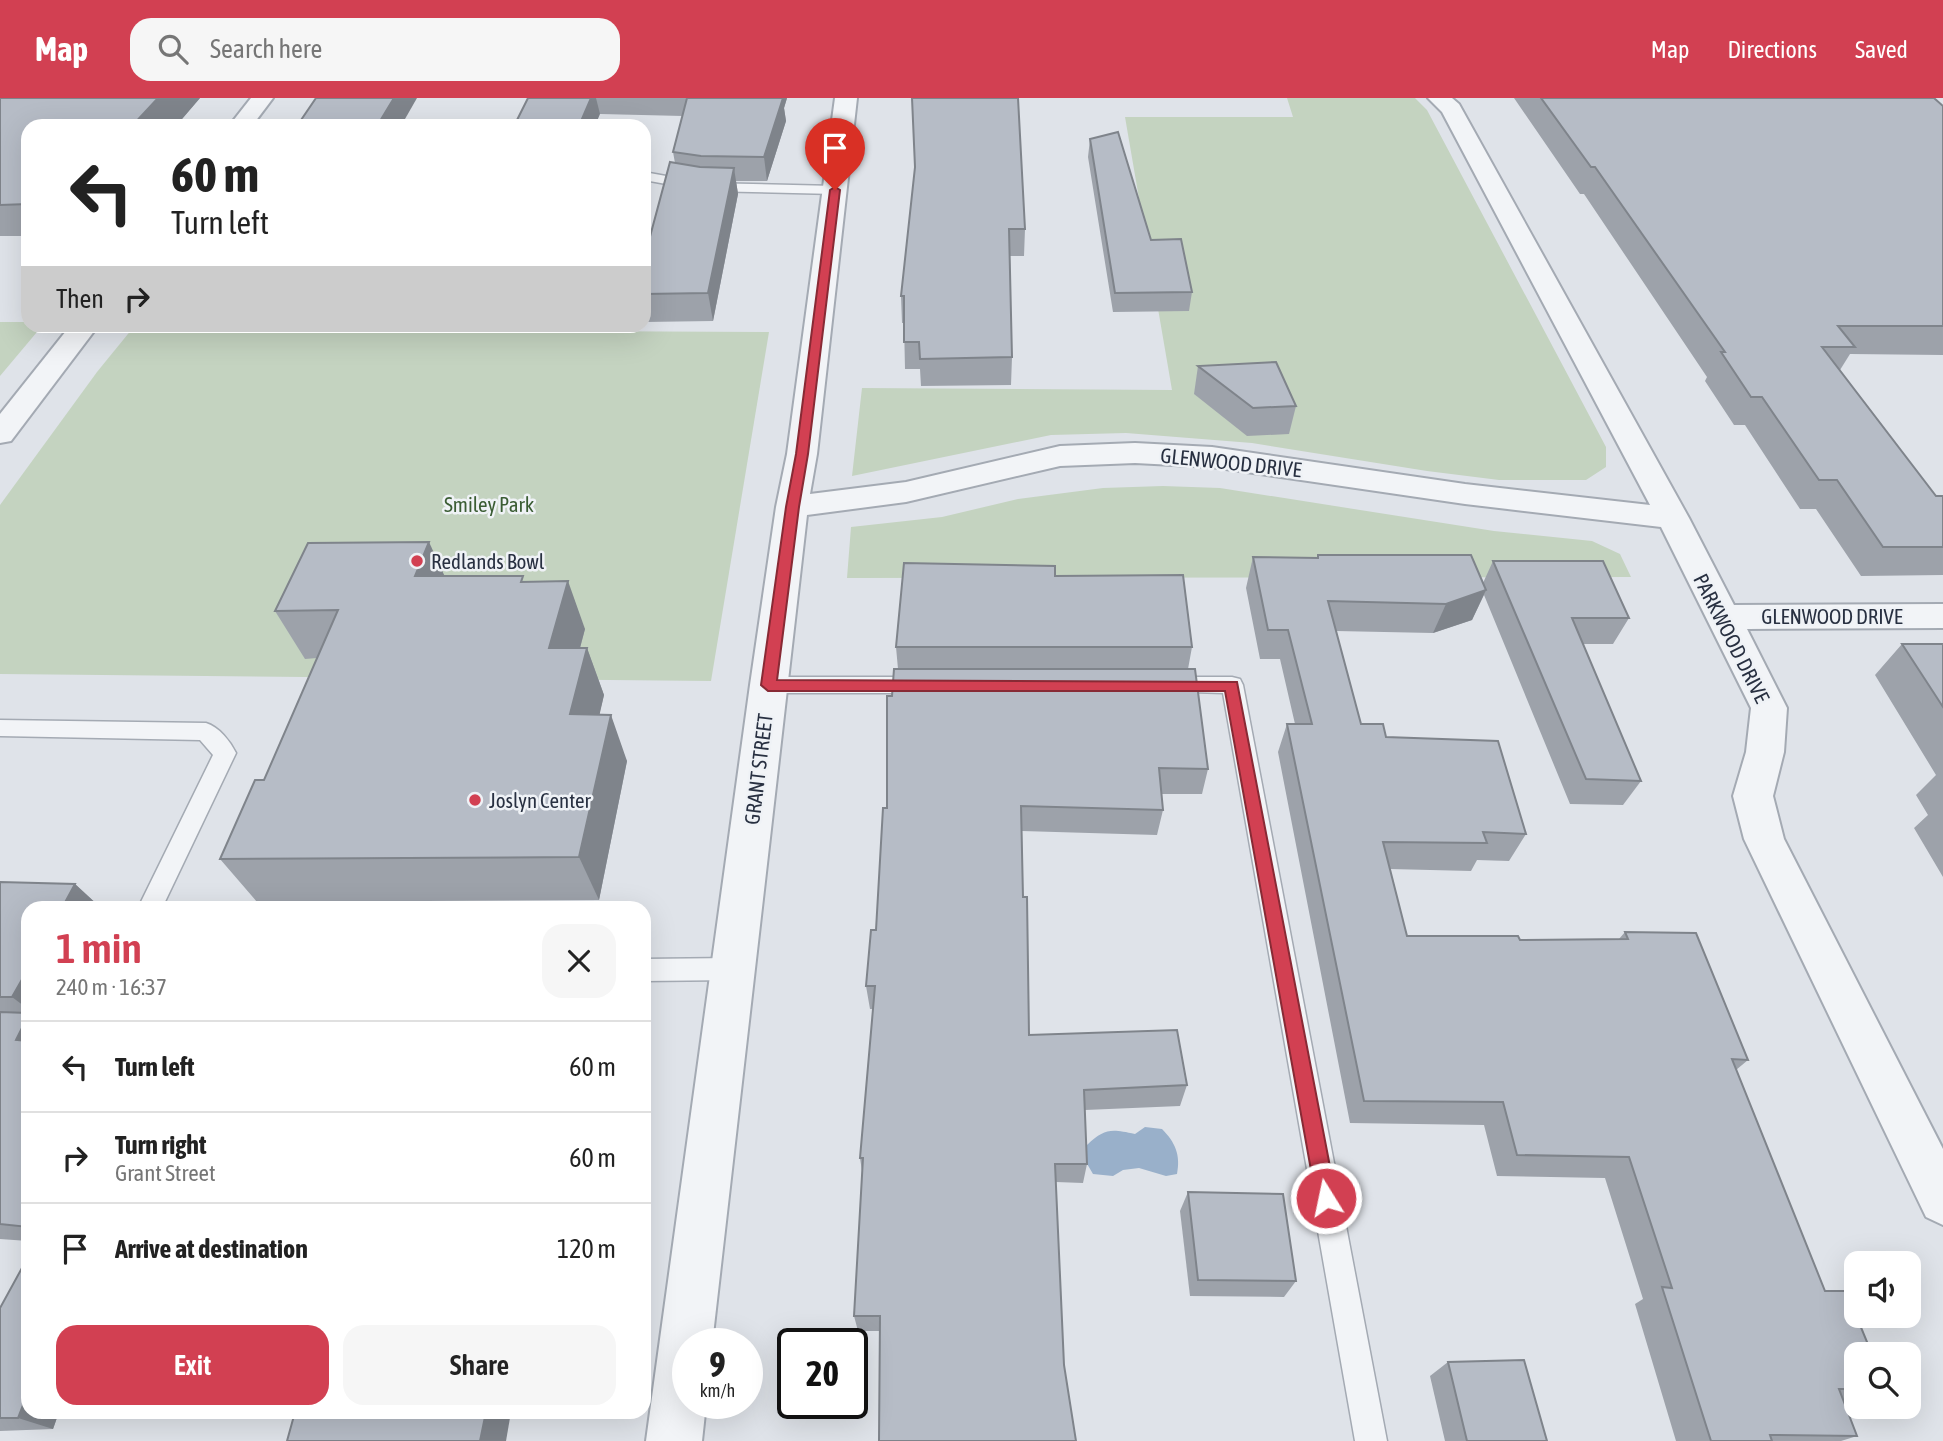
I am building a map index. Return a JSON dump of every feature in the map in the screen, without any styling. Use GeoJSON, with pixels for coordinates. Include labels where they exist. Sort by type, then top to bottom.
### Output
{"type":"FeatureCollection","features":[{"type":"Feature","properties":{"kind":"street"},"geometry":{"type":"LineString","coordinates":[[245,119],[261,98]]}},
{"type":"Feature","properties":{"kind":"street","name":"GRANT STREET"},"geometry":{"type":"LineString","coordinates":[[674,1441],[768,685],[792,507],[802,454],[846,98]]}},
{"type":"Feature","properties":{"kind":"street","name":"PARKWOOD DRIVE"},"geometry":{"type":"LineString","coordinates":[[1439,98],[1451,109],[1673,518],[1769,708],[1765,752],[1753,796],[1764,839],[1943,1200]]}},
{"type":"Feature","properties":{"kind":"street"},"geometry":{"type":"LineString","coordinates":[[0,434],[79,333]]}},
{"type":"Feature","properties":{"kind":"street","name":"GLENWOOD DRIVE"},"geometry":{"type":"LineString","coordinates":[[792,507],[906,492],[1060,456],[1135,453],[1212,457],[1465,494],[1673,518]]}},
{"type":"Feature","properties":{"kind":"street","name":"GLENWOOD DRIVE"},"geometry":{"type":"LineString","coordinates":[[1721,617],[1943,616]]}},
{"type":"Feature","properties":{"kind":"lane"},"geometry":{"type":"LineString","coordinates":[[651,177],[705,187],[835,190]]}},
{"type":"Feature","properties":{"kind":"lane"},"geometry":{"type":"LineString","coordinates":[[768,685],[941,685]]}},
{"type":"Feature","properties":{"kind":"lane"},"geometry":{"type":"LineString","coordinates":[[1149,685],[1232,685],[1371,1441]]}},
{"type":"Feature","properties":{"kind":"lane"},"geometry":{"type":"LineString","coordinates":[[0,728],[206,732],[225,753],[153,901]]}},
{"type":"Feature","properties":{"kind":"lane"},"geometry":{"type":"LineString","coordinates":[[651,970],[733,970]]}},
{"type":"Feature","properties":{"kind":"green space"},"geometry":{"type":"Polygon","coordinates":[[[1287,98],[1415,98],[1427,110],[1606,447],[1606,467],[1586,480],[1499,480],[1252,443],[1126,433],[1051,435],[852,476],[862,388],[1172,390],[1125,117],[1293,117],[1287,98]]]}},
{"type":"Feature","properties":{"kind":"green space"},"geometry":{"type":"Polygon","coordinates":[[[0,322],[21,322],[21,333],[36,333],[0,376],[0,322]]]}},
{"type":"Feature","properties":{"kind":"green space","name":"Smiley Park"},"geometry":{"type":"Polygon","coordinates":[[[769,332],[711,681],[0,674],[0,505],[129,333],[769,332]]]}},
{"type":"Feature","properties":{"kind":"green space"},"geometry":{"type":"Polygon","coordinates":[[[1103,488],[1220,488],[1494,531],[1592,541],[1620,554],[1631,577],[847,578],[851,527],[942,517],[1018,499],[1103,488]]]}},
{"type":"Feature","properties":{"kind":"water"},"geometry":{"type":"Polygon","coordinates":[[[1145,1127],[1162,1129],[1170,1139],[1176,1149],[1177,1174],[1166,1176],[1139,1168],[1123,1170],[1113,1176],[1093,1174],[1086,1162],[1087,1145],[1109,1131],[1135,1134],[1145,1127]]]}},
{"type":"Feature","properties":{"kind":"building"},"geometry":{"type":"Polygon","coordinates":[[[0,98],[158,98],[138,119],[21,119],[21,204],[0,205],[0,98]]]}},
{"type":"Feature","properties":{"kind":"building"},"geometry":{"type":"Polygon","coordinates":[[[316,98],[394,98],[381,119],[302,119],[316,98]]]}},
{"type":"Feature","properties":{"kind":"building"},"geometry":{"type":"Polygon","coordinates":[[[528,98],[591,98],[582,119],[518,119],[528,98]]]}},
{"type":"Feature","properties":{"kind":"building"},"geometry":{"type":"Polygon","coordinates":[[[687,98],[783,98],[764,157],[701,156],[673,152],[687,98]]]}},
{"type":"Feature","properties":{"kind":"building"},"geometry":{"type":"Polygon","coordinates":[[[912,98],[1018,98],[1025,229],[1009,229],[1012,357],[920,359],[919,342],[904,342],[904,296],[901,296],[915,167],[912,98]]]}},
{"type":"Feature","properties":{"kind":"building"},"geometry":{"type":"Polygon","coordinates":[[[1541,98],[1934,98],[1943,106],[1943,326],[1838,326],[1855,347],[1822,347],[1936,496],[1943,496],[1943,547],[1883,547],[1837,480],[1819,480],[1762,397],[1751,397],[1721,352],[1725,352],[1595,167],[1591,167],[1541,98]]]}},
{"type":"Feature","properties":{"kind":"building"},"geometry":{"type":"Polygon","coordinates":[[[1118,132],[1151,240],[1181,239],[1192,292],[1115,293],[1090,139],[1118,132]]]}},
{"type":"Feature","properties":{"kind":"building"},"geometry":{"type":"Polygon","coordinates":[[[670,162],[700,167],[734,168],[708,293],[651,294],[651,233],[670,162]]]}},
{"type":"Feature","properties":{"kind":"building"},"geometry":{"type":"Polygon","coordinates":[[[1276,362],[1296,406],[1253,408],[1198,366],[1276,362]]]}},
{"type":"Feature","properties":{"kind":"building"},"geometry":{"type":"Polygon","coordinates":[[[429,542],[415,576],[523,576],[521,582],[568,581],[549,648],[587,648],[570,714],[611,715],[579,857],[220,859],[255,780],[264,780],[338,610],[275,611],[308,543],[429,542]]]}},
{"type":"Feature","properties":{"kind":"building"},"geometry":{"type":"Polygon","coordinates":[[[1318,555],[1471,555],[1486,590],[1446,604],[1328,601],[1361,724],[1383,724],[1386,737],[1498,741],[1526,834],[1483,832],[1487,843],[1383,842],[1407,936],[1518,936],[1520,940],[1628,939],[1625,932],[1696,933],[1748,1060],[1732,1059],[1825,1291],[1844,1291],[1844,1328],[1861,1328],[1867,1342],[1844,1342],[1844,1389],[1839,1389],[1844,1402],[1844,1419],[1850,1419],[1857,1436],[1770,1435],[1772,1441],[1711,1441],[1662,1287],[1672,1288],[1629,1157],[1517,1155],[1503,1102],[1364,1101],[1287,724],[1312,724],[1288,630],[1268,630],[1253,557],[1318,558],[1318,555]]]}},
{"type":"Feature","properties":{"kind":"building"},"geometry":{"type":"Polygon","coordinates":[[[1493,561],[1603,561],[1629,618],[1572,618],[1641,781],[1586,779],[1493,561]]]}},
{"type":"Feature","properties":{"kind":"building"},"geometry":{"type":"Polygon","coordinates":[[[904,563],[1055,566],[1055,576],[1183,575],[1192,647],[896,647],[904,563]]]}},
{"type":"Feature","properties":{"kind":"building"},"geometry":{"type":"Polygon","coordinates":[[[1902,644],[1943,644],[1943,707],[1902,644]]]}},
{"type":"Feature","properties":{"kind":"building"},"geometry":{"type":"Polygon","coordinates":[[[894,669],[1195,669],[1208,769],[1159,768],[1163,810],[1021,806],[1023,897],[1027,897],[1029,1035],[1177,1030],[1187,1085],[1084,1090],[1087,1164],[1055,1164],[1064,1365],[1076,1441],[879,1441],[880,1316],[854,1316],[863,1158],[860,1158],[875,986],[866,986],[871,930],[876,930],[883,808],[887,808],[887,696],[892,696],[894,669]]]}},
{"type":"Feature","properties":{"kind":"building"},"geometry":{"type":"Polygon","coordinates":[[[0,882],[75,884],[66,901],[21,901],[21,981],[12,997],[0,997],[0,882]]]}},
{"type":"Feature","properties":{"kind":"building"},"geometry":{"type":"Polygon","coordinates":[[[0,1012],[21,1013],[21,1030],[16,1040],[21,1040],[21,1226],[0,1224],[0,1012]]]}},
{"type":"Feature","properties":{"kind":"building"},"geometry":{"type":"Polygon","coordinates":[[[1188,1192],[1283,1194],[1296,1281],[1198,1280],[1188,1192]]]}},
{"type":"Feature","properties":{"kind":"building"},"geometry":{"type":"Polygon","coordinates":[[[21,1270],[21,1410],[18,1418],[0,1418],[0,1308],[21,1270]]]}},
{"type":"Feature","properties":{"kind":"building"},"geometry":{"type":"Polygon","coordinates":[[[1524,1360],[1547,1441],[1467,1441],[1448,1362],[1524,1360]]]}},
{"type":"Feature","properties":{"kind":"building"},"geometry":{"type":"Polygon","coordinates":[[[293,1419],[485,1419],[480,1441],[287,1441],[293,1419]]]}},
{"type":"Feature","properties":{"kind":"place","name":"Redlands Bowl"},"geometry":{"type":"Point","coordinates":[417,561]}},
{"type":"Feature","properties":{"kind":"place","name":"Joslyn Center"},"geometry":{"type":"Point","coordinates":[475,800]}},
{"type":"Feature","properties":{"kind":"route"},"geometry":{"type":"LineString","coordinates":[[835,190],[802,454],[792,507],[768,685],[1232,685],[1326,1198]]}}]}
